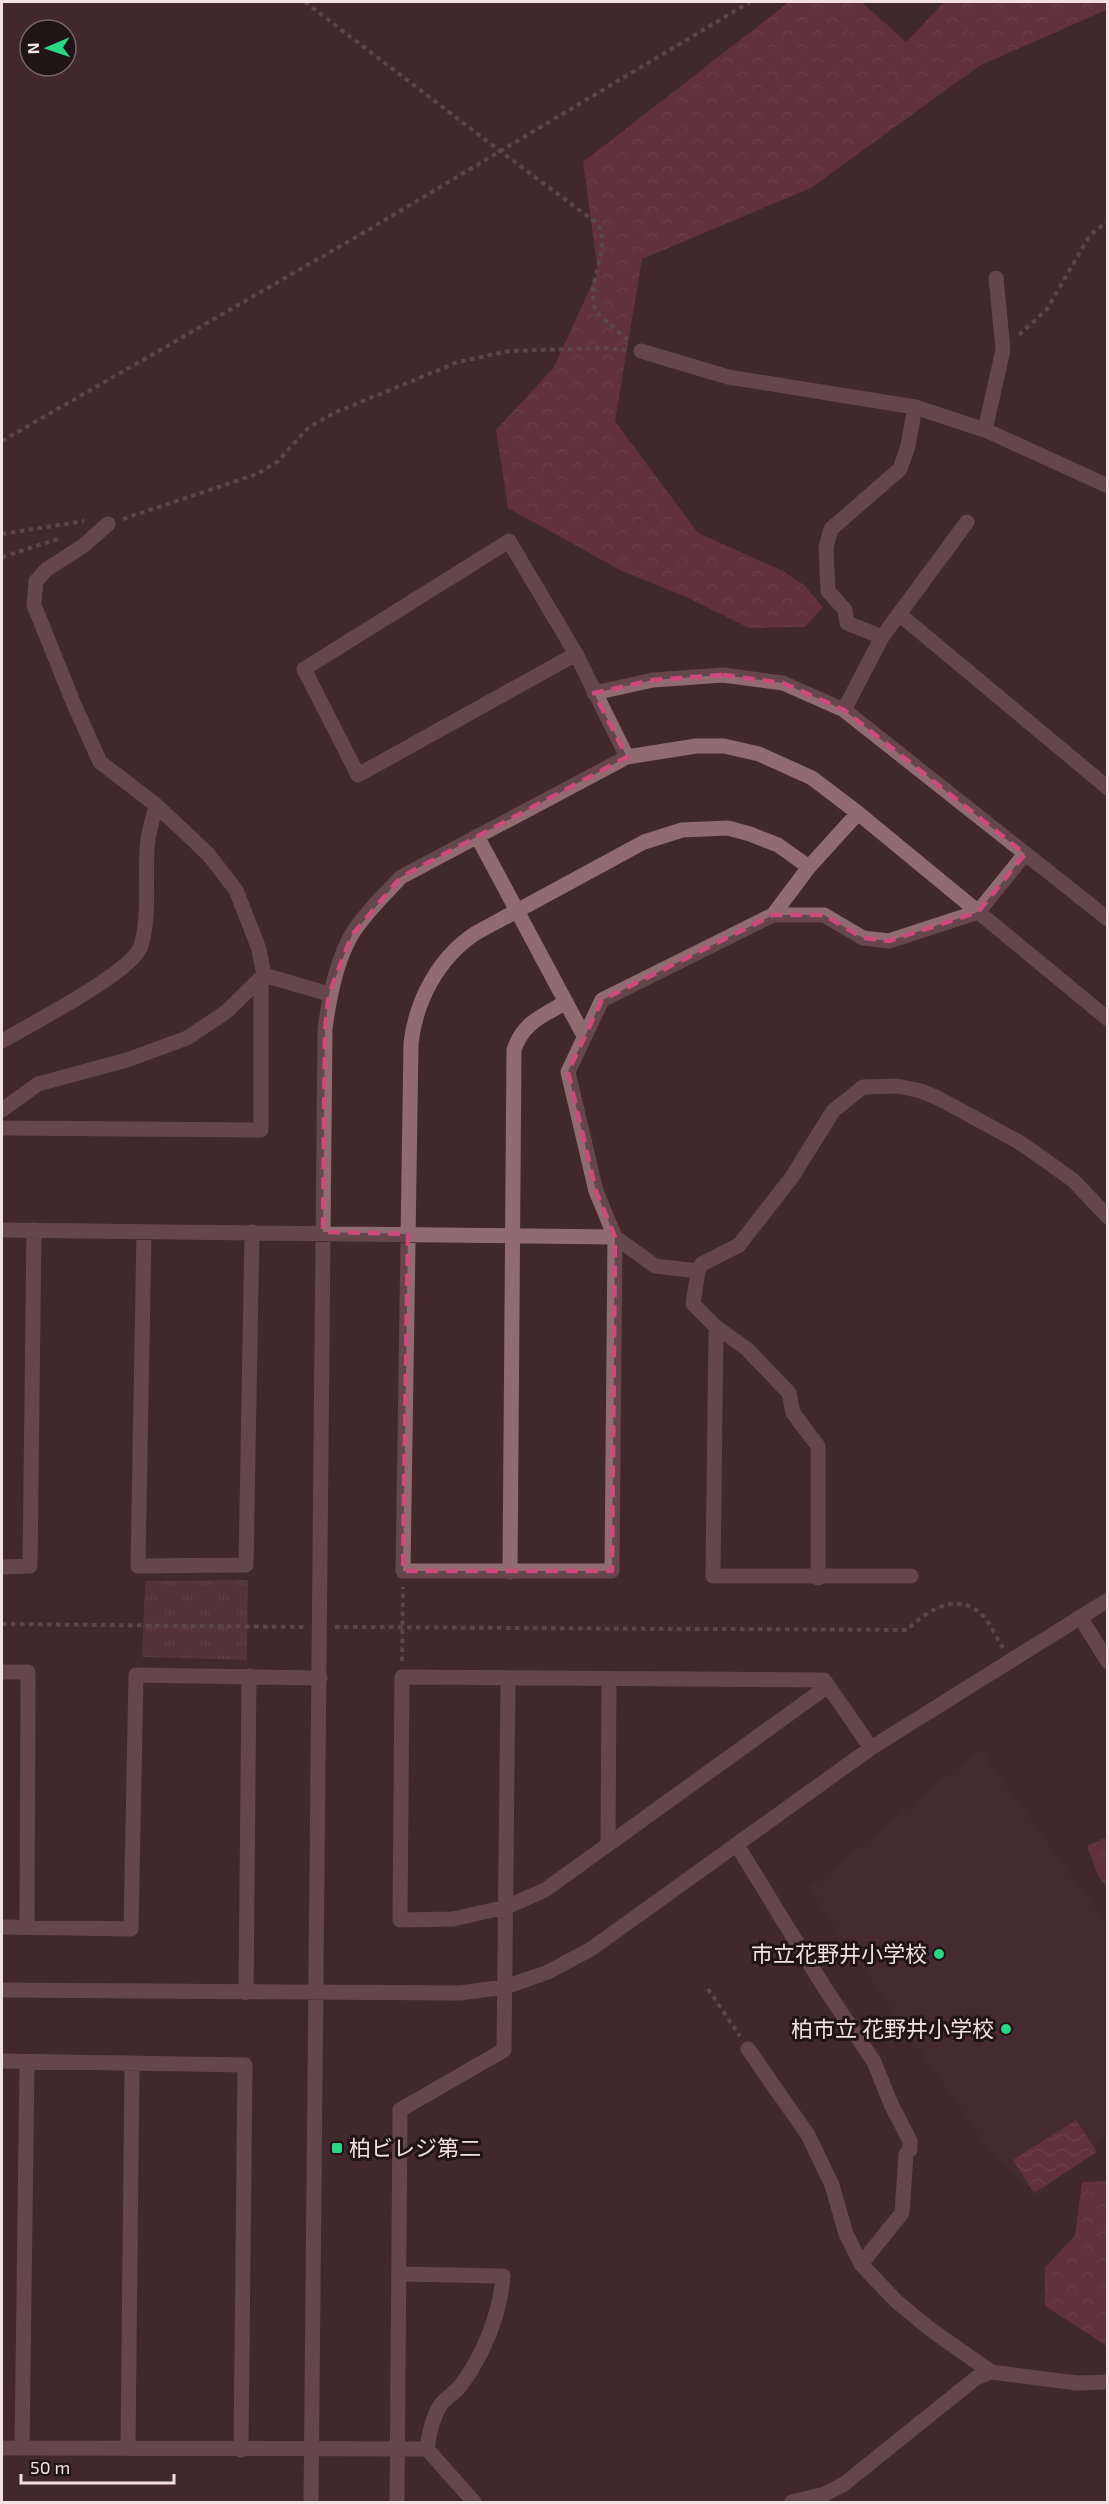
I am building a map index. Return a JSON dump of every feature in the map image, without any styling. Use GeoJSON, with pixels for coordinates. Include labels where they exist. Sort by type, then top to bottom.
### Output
{"type":"FeatureCollection","features":[{"type":"Feature","properties":{"kind":"street"},"geometry":{"type":"LineString","coordinates":[[985,430],[1003,350],[996,278]]}},
{"type":"Feature","properties":{"kind":"street"},"geometry":{"type":"LineString","coordinates":[[641,351],[728,377],[915,406],[985,430],[1107,486]]}},
{"type":"Feature","properties":{"kind":"street"},"geometry":{"type":"LineString","coordinates":[[882,637],[847,623],[845,610],[828,591],[826,547],[831,529],[900,470],[908,446],[915,406]]}},
{"type":"Feature","properties":{"kind":"street"},"geometry":{"type":"LineString","coordinates":[[844,710],[882,637],[967,522]]}},
{"type":"Feature","properties":{"kind":"street"},"geometry":{"type":"LineString","coordinates":[[2,1128],[261,1130],[262,976],[259,949],[236,890],[208,854],[156,805],[100,762],[34,605],[36,581],[47,569],[83,546],[108,524]]}},
{"type":"Feature","properties":{"kind":"street"},"geometry":{"type":"LineString","coordinates":[[576,654],[358,775],[304,669],[509,541],[576,654],[627,758]]}},
{"type":"Feature","properties":{"kind":"street"},"geometry":{"type":"LineString","coordinates":[[899,614],[1107,788]]}},
{"type":"Feature","properties":{"kind":"street"},"geometry":{"type":"LineString","coordinates":[[594,693],[653,680],[723,675],[783,683],[844,710],[1107,919]]}},
{"type":"Feature","properties":{"kind":"street"},"geometry":{"type":"LineString","coordinates":[[311,2502],[325,1029],[329,994],[352,935],[374,905],[401,877],[627,758],[696,746],[724,746],[759,754],[812,778],[858,813],[1107,1019]]}},
{"type":"Feature","properties":{"kind":"street"},"geometry":{"type":"LineString","coordinates":[[2,1041],[93,987],[130,962],[140,948],[146,921],[147,847],[156,805]]}},
{"type":"Feature","properties":{"kind":"street"},"geometry":{"type":"LineString","coordinates":[[773,915],[809,867],[858,813]]}},
{"type":"Feature","properties":{"kind":"street"},"geometry":{"type":"LineString","coordinates":[[809,867],[778,845],[750,834],[728,828],[682,830],[644,842],[516,909],[462,942],[449,956],[430,984],[416,1012],[411,1043],[403,1571],[612,1571],[615,1237],[596,1191],[568,1072],[602,1000],[773,915],[824,915],[863,938],[889,941],[978,912],[1025,854]]}},
{"type":"Feature","properties":{"kind":"street"},"geometry":{"type":"LineString","coordinates":[[477,836],[584,1036]]}},
{"type":"Feature","properties":{"kind":"street"},"geometry":{"type":"LineString","coordinates":[[262,976],[329,994]]}},
{"type":"Feature","properties":{"kind":"street"},"geometry":{"type":"LineString","coordinates":[[2,1110],[38,1084],[127,1060],[187,1038],[226,1012],[262,976]]}},
{"type":"Feature","properties":{"kind":"street"},"geometry":{"type":"LineString","coordinates":[[510,1572],[514,1050],[526,1026],[566,1002]]}},
{"type":"Feature","properties":{"kind":"street"},"geometry":{"type":"LineString","coordinates":[[818,1578],[818,1446],[793,1413],[789,1393],[747,1349],[716,1327],[693,1304],[698,1271],[702,1264],[739,1245],[792,1176],[833,1111],[863,1087],[898,1086],[921,1091],[938,1098],[1019,1142],[1073,1180],[1107,1217]]}},
{"type":"Feature","properties":{"kind":"street"},"geometry":{"type":"LineString","coordinates":[[2,1230],[615,1237],[655,1266],[698,1271]]}},
{"type":"Feature","properties":{"kind":"street"},"geometry":{"type":"LineString","coordinates":[[2,1566],[30,1566],[33,1230]]}},
{"type":"Feature","properties":{"kind":"street"},"geometry":{"type":"LineString","coordinates":[[144,1232],[138,1566],[246,1565],[252,1232]]}},
{"type":"Feature","properties":{"kind":"street"},"geometry":{"type":"LineString","coordinates":[[716,1327],[713,1576],[818,1578],[911,1576]]}},
{"type":"Feature","properties":{"kind":"street"},"geometry":{"type":"LineString","coordinates":[[2,1990],[316,1994],[460,1993],[505,1987],[548,1972],[591,1949],[871,1748],[1107,1600]]}},
{"type":"Feature","properties":{"kind":"street"},"geometry":{"type":"LineString","coordinates":[[1080,1617],[1107,1662]]}},
{"type":"Feature","properties":{"kind":"street"},"geometry":{"type":"LineString","coordinates":[[2,1672],[28,1672],[27,1927]]}},
{"type":"Feature","properties":{"kind":"street"},"geometry":{"type":"LineString","coordinates":[[2,1927],[131,1929],[136,1675],[320,1678]]}},
{"type":"Feature","properties":{"kind":"street"},"geometry":{"type":"LineString","coordinates":[[246,1992],[249,1676]]}},
{"type":"Feature","properties":{"kind":"street"},"geometry":{"type":"LineString","coordinates":[[828,1686],[545,1890],[506,1907],[453,1919],[400,1920],[402,1677],[824,1680],[871,1748]]}},
{"type":"Feature","properties":{"kind":"street"},"geometry":{"type":"LineString","coordinates":[[397,2502],[400,2110],[504,2050],[508,1678]]}},
{"type":"Feature","properties":{"kind":"street"},"geometry":{"type":"LineString","coordinates":[[608,1845],[609,1680]]}},
{"type":"Feature","properties":{"kind":"street"},"geometry":{"type":"LineString","coordinates":[[737,1845],[824,1987],[874,2062],[891,2104],[910,2141],[910,2150],[906,2154],[902,2213],[861,2264]]}},
{"type":"Feature","properties":{"kind":"street"},"geometry":{"type":"LineString","coordinates":[[748,2049],[765,2064],[808,2135],[832,2185],[846,2234],[861,2264],[896,2301],[930,2329],[991,2372],[1077,2383],[1107,2382]]}},
{"type":"Feature","properties":{"kind":"street"},"geometry":{"type":"LineString","coordinates":[[2,2061],[245,2065],[241,2450]]}},
{"type":"Feature","properties":{"kind":"street"},"geometry":{"type":"LineString","coordinates":[[22,2448],[27,2062]]}},
{"type":"Feature","properties":{"kind":"street"},"geometry":{"type":"LineString","coordinates":[[128,2449],[132,2064]]}},
{"type":"Feature","properties":{"kind":"street"},"geometry":{"type":"LineString","coordinates":[[399,2274],[503,2276],[501,2294],[485,2345],[461,2386],[442,2404],[430,2428],[427,2449]]}},
{"type":"Feature","properties":{"kind":"street"},"geometry":{"type":"LineString","coordinates":[[792,2502],[825,2494],[844,2484],[976,2378],[991,2372]]}},
{"type":"Feature","properties":{"kind":"street"},"geometry":{"type":"LineString","coordinates":[[2,2448],[427,2449],[474,2502]]}},
{"type":"Feature","properties":{"kind":"path"},"geometry":{"type":"LineString","coordinates":[[304,2],[597,223],[603,232],[603,247],[592,291],[594,308],[641,351]]}},
{"type":"Feature","properties":{"kind":"path"},"geometry":{"type":"LineString","coordinates":[[2,441],[358,236],[750,2]]}},
{"type":"Feature","properties":{"kind":"path"},"geometry":{"type":"LineString","coordinates":[[1003,350],[1047,309],[1090,235],[1107,221]]}},
{"type":"Feature","properties":{"kind":"path"},"geometry":{"type":"LineString","coordinates":[[2,534],[82,521],[108,524],[257,474],[277,462],[308,428],[334,413],[458,362],[509,351],[606,348]]}},
{"type":"Feature","properties":{"kind":"path"},"geometry":{"type":"LineString","coordinates":[[80,527],[82,521]]}},
{"type":"Feature","properties":{"kind":"path"},"geometry":{"type":"LineString","coordinates":[[2,557],[67,536]]}},
{"type":"Feature","properties":{"kind":"path"},"geometry":{"type":"LineString","coordinates":[[402,1677],[403,1571]]}},
{"type":"Feature","properties":{"kind":"path"},"geometry":{"type":"LineString","coordinates":[[2,1624],[907,1630],[922,1616],[950,1603],[967,1605],[980,1613],[1011,1659]]}},
{"type":"Feature","properties":{"kind":"path"},"geometry":{"type":"LineString","coordinates":[[708,1989],[748,2049]]}},
{"type":"Feature","properties":{"kind":"highlighted area"},"geometry":{"type":"Polygon","coordinates":[[[723,675],[783,683],[844,710],[1025,854],[978,912],[889,941],[863,938],[824,915],[773,915],[602,1000],[568,1072],[596,1191],[615,1237],[612,1571],[403,1571],[408,1234],[323,1232],[325,1029],[329,994],[352,935],[401,877],[627,757],[594,693],[653,680],[723,675]]]}},
{"type":"Feature","properties":{"kind":"shaded area","name":"柏市立 花野井小学校"},"geometry":{"type":"Polygon","coordinates":[[[980,1749],[1107,1924],[1107,2134],[1038,2195],[994,2157],[808,1889],[980,1749]]]}},
{"type":"Feature","properties":{"kind":"green space"},"geometry":{"type":"Polygon","coordinates":[[[789,2],[862,2],[906,42],[944,2],[1107,2],[1108,9],[979,66],[811,188],[642,259],[615,421],[698,533],[783,571],[804,585],[823,607],[805,627],[749,628],[686,597],[622,571],[508,508],[496,430],[554,367],[598,271],[583,162],[789,2]]]}},
{"type":"Feature","properties":{"kind":"green space"},"geometry":{"type":"Polygon","coordinates":[[[248,1580],[247,1660],[142,1657],[145,1581],[248,1580]]]}},
{"type":"Feature","properties":{"kind":"green space"},"geometry":{"type":"Polygon","coordinates":[[[1107,1837],[1107,1888],[1098,1875],[1087,1846],[1107,1837]]]}},
{"type":"Feature","properties":{"kind":"green space"},"geometry":{"type":"Polygon","coordinates":[[[1108,2181],[1107,2346],[1045,2306],[1045,2267],[1075,2236],[1082,2182],[1108,2181]]]}},
{"type":"Feature","properties":{"kind":"water"},"geometry":{"type":"Polygon","coordinates":[[[1076,2120],[1097,2152],[1034,2193],[1013,2160],[1076,2120]]]}},
{"type":"Feature","properties":{"kind":"place","name":"市立花野井小学校"},"geometry":{"type":"Point","coordinates":[939,1954]}},
{"type":"Feature","properties":{"kind":"place","name":"柏市立 花野井小学校"},"geometry":{"type":"Point","coordinates":[1006,2029]}},
{"type":"Feature","properties":{"kind":"place","name":"柏ビレジ第二"},"geometry":{"type":"Point","coordinates":[337,2148]}}]}
